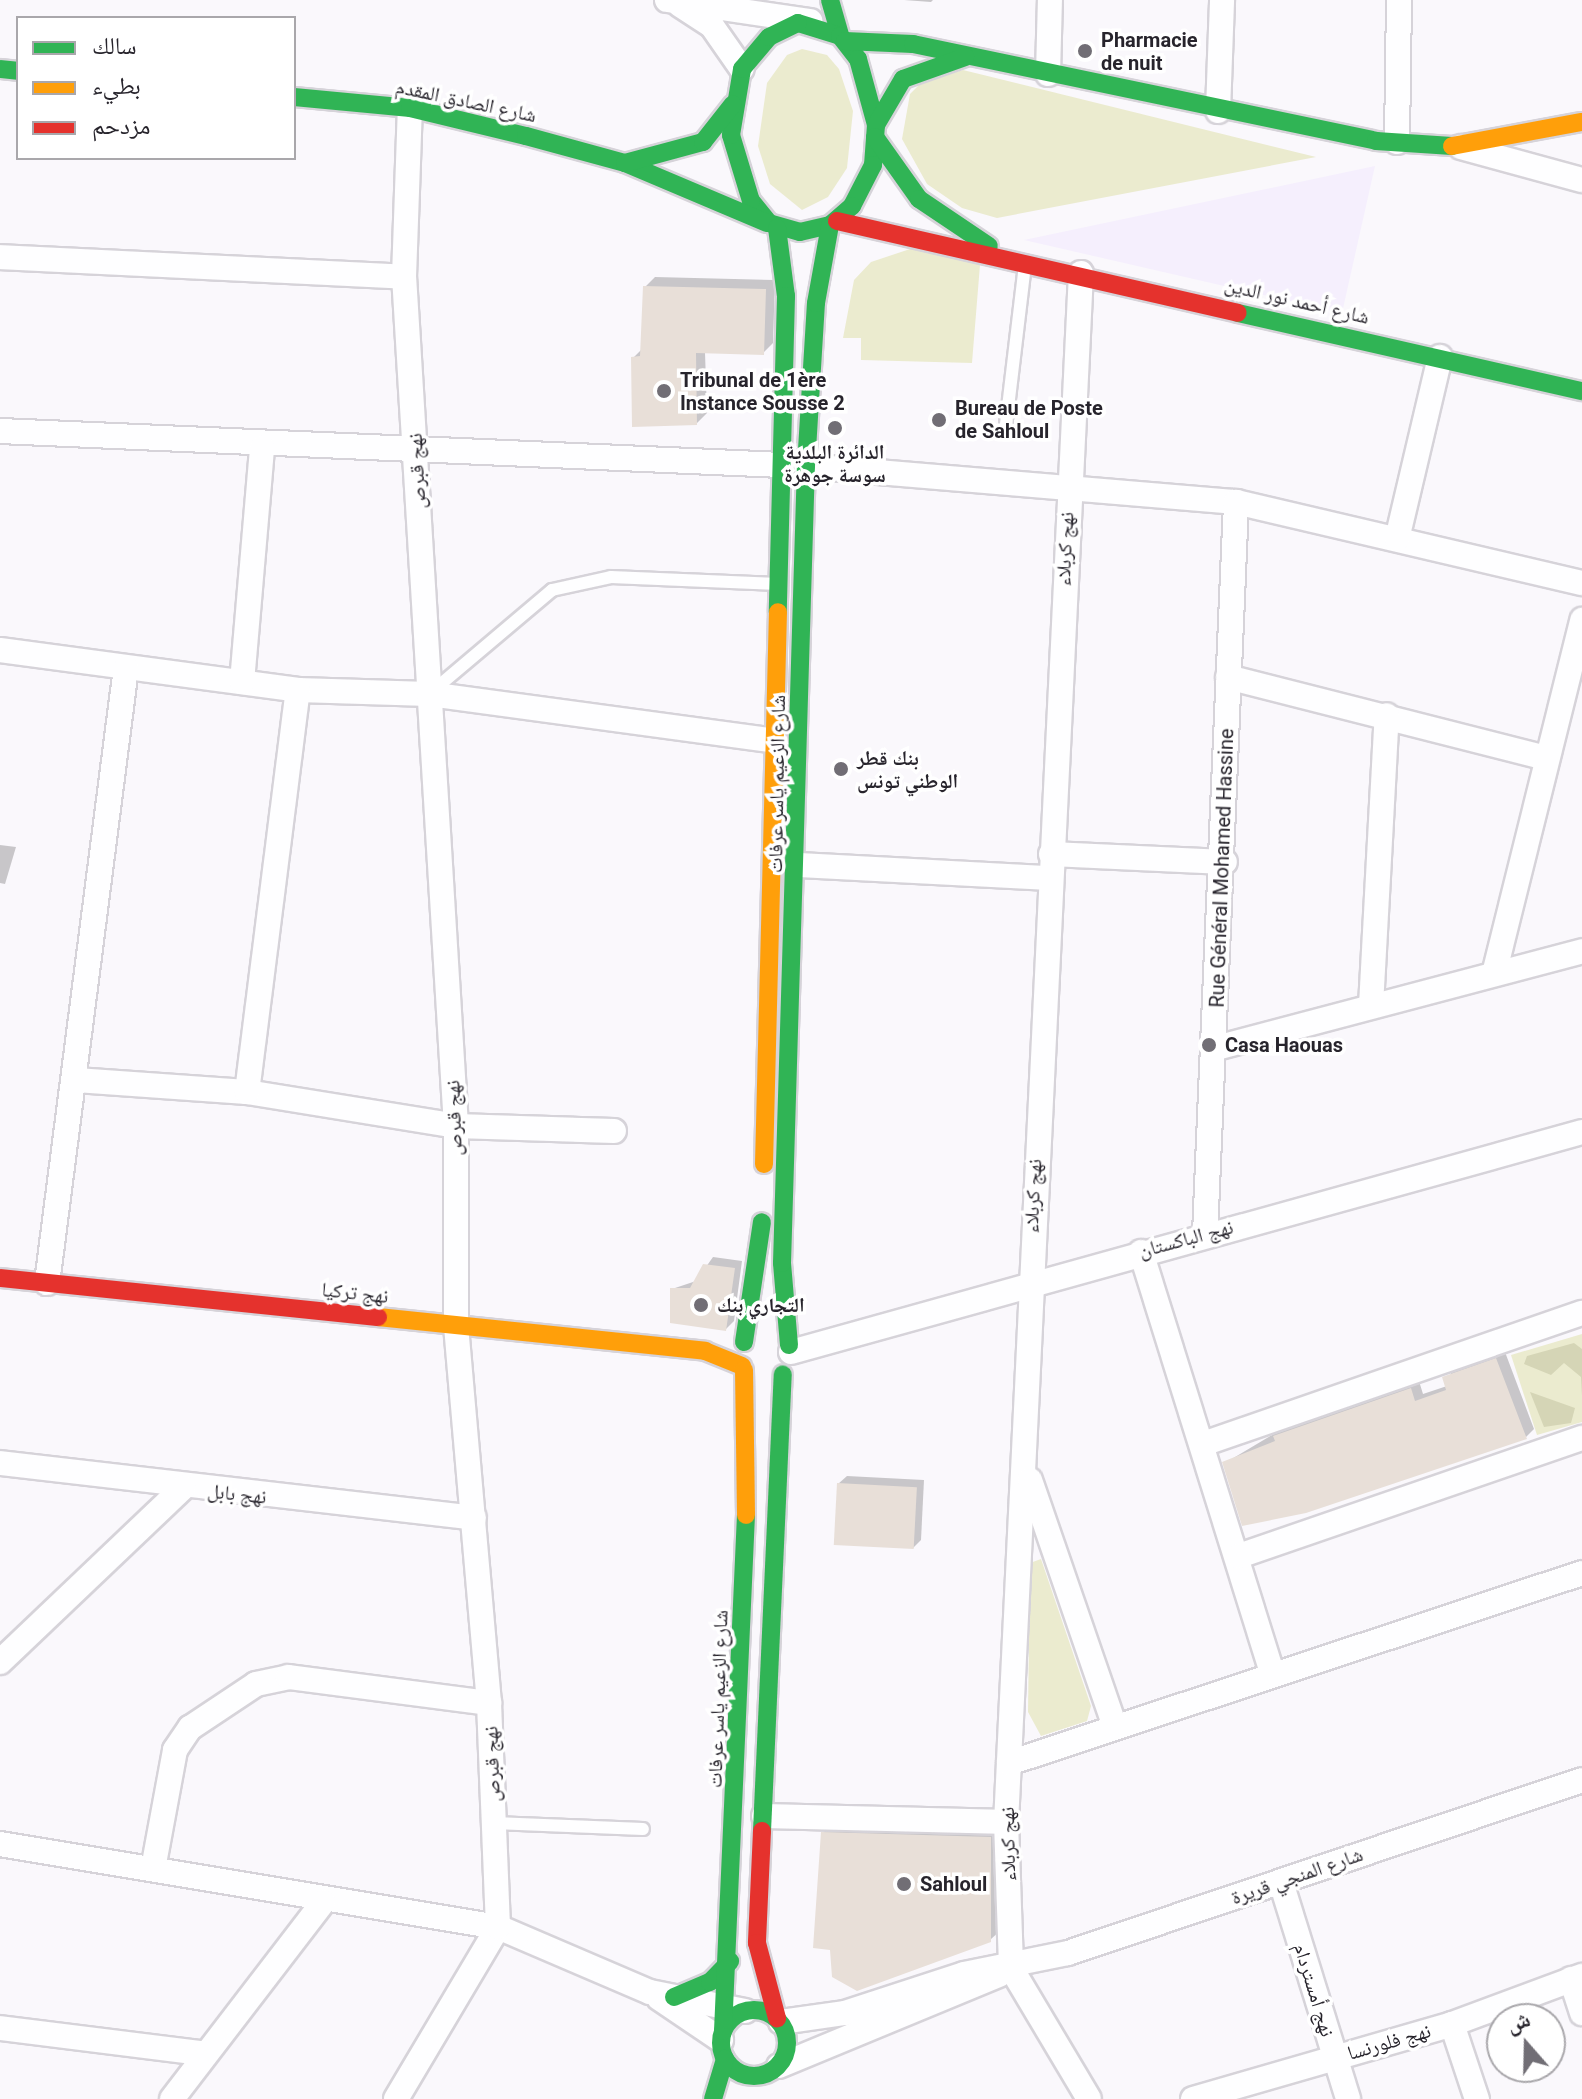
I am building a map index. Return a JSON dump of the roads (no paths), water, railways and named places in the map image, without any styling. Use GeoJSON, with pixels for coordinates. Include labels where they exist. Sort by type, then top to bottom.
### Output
{"type":"FeatureCollection","features":[{"type":"Feature","properties":{"kind":"main road"},"geometry":{"type":"LineString","coordinates":[[830,0],[842,39],[868,78],[876,131]]}},
{"type":"Feature","properties":{"kind":"main road"},"geometry":{"type":"LineString","coordinates":[[769,37],[780,6]]}},
{"type":"Feature","properties":{"kind":"main road"},"geometry":{"type":"LineString","coordinates":[[976,56],[935,62],[903,79],[876,131],[864,186],[834,223],[773,226],[738,171],[733,104],[742,69],[782,26],[818,23],[842,39],[976,56],[1218,111],[1397,142],[1460,146],[1582,122]]}},
{"type":"Feature","properties":{"kind":"main road","name":"شارع الصادق المقدم"},"geometry":{"type":"LineString","coordinates":[[296,97],[410,108],[625,163],[773,226]]}},
{"type":"Feature","properties":{"kind":"main road","name":"شارع الصادق المقدم"},"geometry":{"type":"LineString","coordinates":[[625,163],[703,142],[733,104]]}},
{"type":"Feature","properties":{"kind":"main road","name":"شارع أحمد نور الدين"},"geometry":{"type":"LineString","coordinates":[[876,131],[896,176],[919,199],[1001,254]]}},
{"type":"Feature","properties":{"kind":"main road","name":"شارع أحمد نور الدين"},"geometry":{"type":"LineString","coordinates":[[834,223],[1001,254],[1582,391]]}},
{"type":"Feature","properties":{"kind":"main road","name":"شارع الزعيم ياسر عرفات"},"geometry":{"type":"LineString","coordinates":[[778,2067],[788,2039],[779,2020],[757,1943],[788,1357],[782,1263],[799,865],[806,466],[816,303],[834,223]]}},
{"type":"Feature","properties":{"kind":"main road","name":"شارع الزعيم ياسر عرفات"},"geometry":{"type":"LineString","coordinates":[[713,2099],[728,2030],[750,1416],[743,1343],[760,1266],[786,296],[773,226]]}},
{"type":"Feature","properties":{"kind":"main road","name":"نهج تركيا"},"geometry":{"type":"LineString","coordinates":[[0,1278],[705,1351],[743,1343],[771,1331],[788,1357],[767,1381],[705,1351]]}},
{"type":"Feature","properties":{"kind":"main road"},"geometry":{"type":"LineString","coordinates":[[662,1995],[710,1982],[730,1961]]}},
{"type":"Feature","properties":{"kind":"main road"},"geometry":{"type":"LineString","coordinates":[[778,2067],[748,2076],[728,2030],[779,2020]]}},
{"type":"Feature","properties":{"kind":"main road"},"geometry":{"type":"LineString","coordinates":[[751,2099],[778,2067]]}},
{"type":"Feature","properties":{"kind":"street"},"geometry":{"type":"LineString","coordinates":[[742,69],[697,11],[667,0],[780,6],[818,23]]}},
{"type":"Feature","properties":{"kind":"street"},"geometry":{"type":"LineString","coordinates":[[1048,74],[1050,0]]}},
{"type":"Feature","properties":{"kind":"street"},"geometry":{"type":"LineString","coordinates":[[1218,111],[1222,0]]}},
{"type":"Feature","properties":{"kind":"street"},"geometry":{"type":"LineString","coordinates":[[1397,142],[1399,0]]}},
{"type":"Feature","properties":{"kind":"street","name":"نهج قبرص"},"geometry":{"type":"LineString","coordinates":[[410,108],[404,277],[456,1126],[456,1326],[489,1703],[498,1927]]}},
{"type":"Feature","properties":{"kind":"street"},"geometry":{"type":"LineString","coordinates":[[1460,146],[1582,180]]}},
{"type":"Feature","properties":{"kind":"street"},"geometry":{"type":"LineString","coordinates":[[0,257],[404,277]]}},
{"type":"Feature","properties":{"kind":"street","name":"نهج كربلاء"},"geometry":{"type":"LineString","coordinates":[[1081,273],[1029,1281],[1026,1467],[1006,1822],[1011,1968],[1089,2099]]}},
{"type":"Feature","properties":{"kind":"street"},"geometry":{"type":"LineString","coordinates":[[1397,539],[1440,357]]}},
{"type":"Feature","properties":{"kind":"street"},"geometry":{"type":"LineString","coordinates":[[0,431],[262,448],[416,446],[782,465]]}},
{"type":"Feature","properties":{"kind":"street"},"geometry":{"type":"LineString","coordinates":[[242,682],[262,448]]}},
{"type":"Feature","properties":{"kind":"street"},"geometry":{"type":"LineString","coordinates":[[806,466],[1068,484],[1236,502],[1582,583]]}},
{"type":"Feature","properties":{"kind":"street","name":"Rue Général Mohamed Hassine"},"geometry":{"type":"LineString","coordinates":[[1205,1234],[1225,862],[1228,677],[1236,502]]}},
{"type":"Feature","properties":{"kind":"street"},"geometry":{"type":"LineString","coordinates":[[1495,970],[1545,758],[1582,620]]}},
{"type":"Feature","properties":{"kind":"street"},"geometry":{"type":"LineString","coordinates":[[0,650],[298,690],[429,694],[775,741]]}},
{"type":"Feature","properties":{"kind":"street"},"geometry":{"type":"LineString","coordinates":[[47,1283],[76,1080],[126,668]]}},
{"type":"Feature","properties":{"kind":"street"},"geometry":{"type":"LineString","coordinates":[[1228,677],[1387,715],[1545,758]]}},
{"type":"Feature","properties":{"kind":"street"},"geometry":{"type":"LineString","coordinates":[[247,1092],[298,690]]}},
{"type":"Feature","properties":{"kind":"street"},"geometry":{"type":"LineString","coordinates":[[1371,1006],[1387,715]]}},
{"type":"Feature","properties":{"kind":"street"},"geometry":{"type":"LineString","coordinates":[[799,865],[1050,866],[1225,862]]}},
{"type":"Feature","properties":{"kind":"street"},"geometry":{"type":"LineString","coordinates":[[1216,1048],[1495,970],[1582,951]]}},
{"type":"Feature","properties":{"kind":"street"},"geometry":{"type":"LineString","coordinates":[[76,1080],[247,1092],[456,1126],[614,1131]]}},
{"type":"Feature","properties":{"kind":"street","name":"نهج الباكستان"},"geometry":{"type":"LineString","coordinates":[[788,1357],[1029,1281],[1582,1132]]}},
{"type":"Feature","properties":{"kind":"street"},"geometry":{"type":"LineString","coordinates":[[1141,1252],[1239,1556],[1273,1675]]}},
{"type":"Feature","properties":{"kind":"street"},"geometry":{"type":"LineString","coordinates":[[1203,1444],[1582,1313]]}},
{"type":"Feature","properties":{"kind":"street"},"geometry":{"type":"LineString","coordinates":[[1239,1556],[1582,1438]]}},
{"type":"Feature","properties":{"kind":"street","name":"نهج بابل"},"geometry":{"type":"LineString","coordinates":[[0,1463],[183,1488],[474,1518]]}},
{"type":"Feature","properties":{"kind":"street"},"geometry":{"type":"LineString","coordinates":[[1026,1467],[1115,1727]]}},
{"type":"Feature","properties":{"kind":"street"},"geometry":{"type":"LineString","coordinates":[[0,1662],[183,1488]]}},
{"type":"Feature","properties":{"kind":"street"},"geometry":{"type":"LineString","coordinates":[[1009,1763],[1582,1573]]}},
{"type":"Feature","properties":{"kind":"street"},"geometry":{"type":"LineString","coordinates":[[153,1869],[175,1750],[190,1728],[256,1684],[288,1677],[489,1703]]}},
{"type":"Feature","properties":{"kind":"street","name":"شارع المنجي قريرة"},"geometry":{"type":"LineString","coordinates":[[778,2067],[1011,1968],[1281,1882],[1582,1780]]}},
{"type":"Feature","properties":{"kind":"street"},"geometry":{"type":"LineString","coordinates":[[764,1816],[1006,1822]]}},
{"type":"Feature","properties":{"kind":"street"},"geometry":{"type":"LineString","coordinates":[[0,1844],[153,1869],[323,1902],[498,1927],[662,1995],[728,2030]]}},
{"type":"Feature","properties":{"kind":"street","name":"نهج أمستردام"},"geometry":{"type":"LineString","coordinates":[[1281,1882],[1348,2099]]}},
{"type":"Feature","properties":{"kind":"street"},"geometry":{"type":"LineString","coordinates":[[172,2099],[201,2053],[323,1902]]}},
{"type":"Feature","properties":{"kind":"street"},"geometry":{"type":"LineString","coordinates":[[396,2099],[498,1927]]}},
{"type":"Feature","properties":{"kind":"street","name":"شارع المنجي قريرة"},"geometry":{"type":"LineString","coordinates":[[779,2020],[845,2013],[964,1974],[1011,1968]]}},
{"type":"Feature","properties":{"kind":"street"},"geometry":{"type":"LineString","coordinates":[[1576,1977],[1582,2013]]}},
{"type":"Feature","properties":{"kind":"street","name":"نهج فلورنسا"},"geometry":{"type":"LineString","coordinates":[[1193,2099],[1452,2024],[1576,1977]]}},
{"type":"Feature","properties":{"kind":"street"},"geometry":{"type":"LineString","coordinates":[[662,1995],[728,2030]]}},
{"type":"Feature","properties":{"kind":"street"},"geometry":{"type":"LineString","coordinates":[[1452,2024],[1477,2099]]}},
{"type":"Feature","properties":{"kind":"street"},"geometry":{"type":"LineString","coordinates":[[0,2028],[201,2053]]}},
{"type":"Feature","properties":{"kind":"lane"},"geometry":{"type":"LineString","coordinates":[[1006,424],[1025,260]]}},
{"type":"Feature","properties":{"kind":"lane"},"geometry":{"type":"LineString","coordinates":[[429,694],[552,590],[611,577],[778,584]]}},
{"type":"Feature","properties":{"kind":"lane"},"geometry":{"type":"LineString","coordinates":[[494,1823],[643,1829]]}},
{"type":"Feature","properties":{"kind":"place","name":"Pharmacie de nuit"},"geometry":{"type":"Point","coordinates":[1085,51]}},
{"type":"Feature","properties":{"kind":"place","name":"Tribunal de 1ère Instance Sousse 2"},"geometry":{"type":"Point","coordinates":[664,391]}},
{"type":"Feature","properties":{"kind":"place","name":"Bureau de Poste de Sahloul"},"geometry":{"type":"Point","coordinates":[939,420]}},
{"type":"Feature","properties":{"kind":"place","name":"الدائرة البلدية سوسة جوهرة"},"geometry":{"type":"Point","coordinates":[835,428]}},
{"type":"Feature","properties":{"kind":"place","name":"بنك قطر الوطني تونس"},"geometry":{"type":"Point","coordinates":[841,769]}},
{"type":"Feature","properties":{"kind":"place","name":"Casa Haouas"},"geometry":{"type":"Point","coordinates":[1209,1045]}},
{"type":"Feature","properties":{"kind":"place","name":"التجاري بنك"},"geometry":{"type":"Point","coordinates":[701,1305]}},
{"type":"Feature","properties":{"kind":"place","name":"Sahloul"},"geometry":{"type":"Point","coordinates":[904,1884]}}]}
